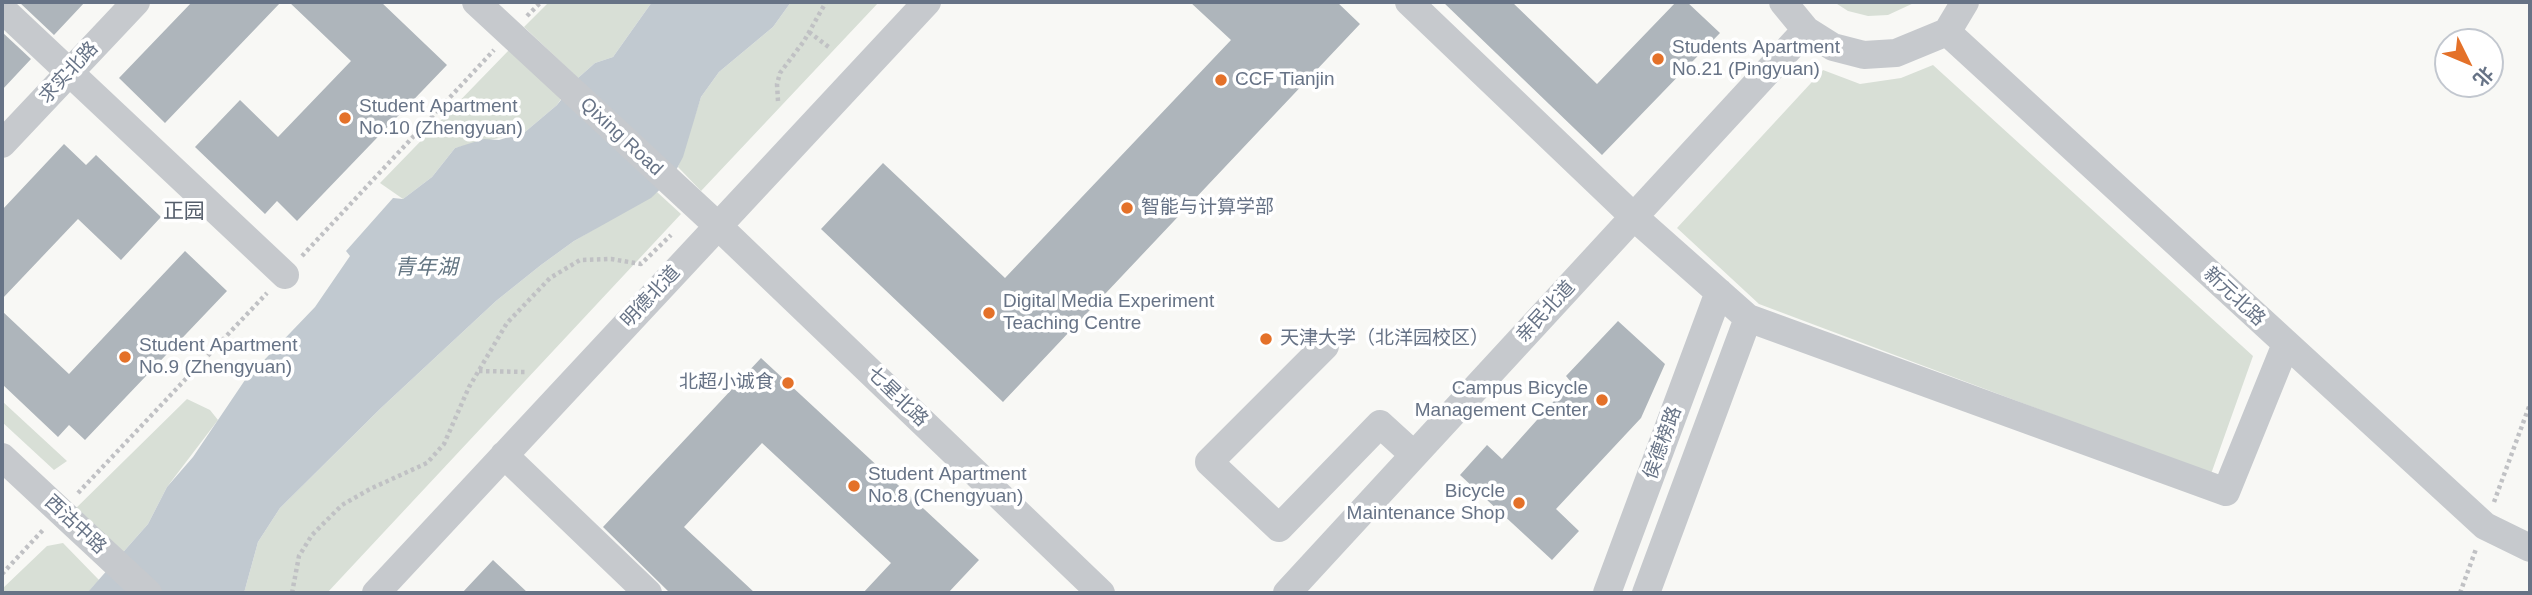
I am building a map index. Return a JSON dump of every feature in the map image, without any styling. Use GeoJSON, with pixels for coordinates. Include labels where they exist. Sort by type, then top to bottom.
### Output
{"type":"FeatureCollection","features":[{"type":"Feature","properties":{"kind":"street","name":"求实北路"},"geometry":{"type":"LineString","coordinates":[[2,144],[136,2]]}},
{"type":"Feature","properties":{"kind":"street","name":"Qixing Road"},"geometry":{"type":"LineString","coordinates":[[476,2],[704,213]]}},
{"type":"Feature","properties":{"kind":"street","name":"明德北道"},"geometry":{"type":"LineString","coordinates":[[376,593],[503,455],[704,213],[927,2]]}},
{"type":"Feature","properties":{"kind":"street"},"geometry":{"type":"LineString","coordinates":[[1409,2],[1634,217],[1748,318],[2226,492],[2286,344]]}},
{"type":"Feature","properties":{"kind":"street"},"geometry":{"type":"LineString","coordinates":[[1783,2],[1806,30],[1833,47],[1864,55],[1896,53],[1956,18]]}},
{"type":"Feature","properties":{"kind":"street"},"geometry":{"type":"LineString","coordinates":[[2,9],[285,275]]}},
{"type":"Feature","properties":{"kind":"street","name":"新元北路"},"geometry":{"type":"LineString","coordinates":[[1956,18],[2286,344],[2485,526],[2530,548]]}},
{"type":"Feature","properties":{"kind":"street","name":"新元北路"},"geometry":{"type":"LineString","coordinates":[[1956,18],[2438,468],[2489,514],[2530,536]]}},
{"type":"Feature","properties":{"kind":"street","name":"亲民北道"},"geometry":{"type":"LineString","coordinates":[[1287,593],[1806,30]]}},
{"type":"Feature","properties":{"kind":"street","name":"七星北路"},"geometry":{"type":"LineString","coordinates":[[704,213],[1101,593]]}},
{"type":"Feature","properties":{"kind":"street","name":"侯德榜路"},"geometry":{"type":"LineString","coordinates":[[1607,593],[1719,292]]}},
{"type":"Feature","properties":{"kind":"street","name":"侯德榜路"},"geometry":{"type":"LineString","coordinates":[[1646,593],[1748,318]]}},
{"type":"Feature","properties":{"kind":"street"},"geometry":{"type":"LineString","coordinates":[[1325,346],[1209,461],[1279,528],[1380,424],[1414,455]]}},
{"type":"Feature","properties":{"kind":"street"},"geometry":{"type":"LineString","coordinates":[[503,455],[648,593]]}},
{"type":"Feature","properties":{"kind":"street","name":"西沽中路"},"geometry":{"type":"LineString","coordinates":[[2,457],[148,593]]}},
{"type":"Feature","properties":{"kind":"path"},"geometry":{"type":"LineString","coordinates":[[778,101],[777,84],[780,73],[826,2]]}},
{"type":"Feature","properties":{"kind":"path"},"geometry":{"type":"LineString","coordinates":[[809,32],[830,48]]}},
{"type":"Feature","properties":{"kind":"path"},"geometry":{"type":"LineString","coordinates":[[292,593],[299,556],[312,535],[342,505],[427,463],[444,444],[479,371],[507,323],[550,278],[580,260],[611,259],[641,264],[704,213]]}},
{"type":"Feature","properties":{"kind":"path"},"geometry":{"type":"LineString","coordinates":[[479,371],[526,372]]}},
{"type":"Feature","properties":{"kind":"shaded area"},"geometry":{"type":"Polygon","coordinates":[[[549,2],[652,2],[613,57],[595,63],[578,78],[524,27],[549,2]]]}},
{"type":"Feature","properties":{"kind":"shaded area"},"geometry":{"type":"Polygon","coordinates":[[[791,2],[879,2],[701,191],[678,167],[701,97],[719,72],[773,27],[791,2]]]}},
{"type":"Feature","properties":{"kind":"shaded area"},"geometry":{"type":"Polygon","coordinates":[[[1834,2],[1916,2],[1888,15],[1868,16],[1848,11],[1834,2]]]}},
{"type":"Feature","properties":{"kind":"shaded area"},"geometry":{"type":"Polygon","coordinates":[[[509,50],[561,99],[557,105],[525,132],[455,148],[432,177],[403,199],[380,183],[509,50]]]}},
{"type":"Feature","properties":{"kind":"shaded area"},"geometry":{"type":"Polygon","coordinates":[[[1933,65],[2253,356],[2211,474],[1759,304],[1677,228],[1823,70],[1860,84],[1901,78],[1933,65]]]}},
{"type":"Feature","properties":{"kind":"shaded area"},"geometry":{"type":"Polygon","coordinates":[[[657,192],[681,214],[327,593],[244,593],[258,542],[280,508],[381,408],[496,301],[541,265],[574,241],[657,192]]]}},
{"type":"Feature","properties":{"kind":"shaded area"},"geometry":{"type":"Polygon","coordinates":[[[187,399],[210,410],[218,420],[167,487],[148,524],[117,559],[70,514],[187,399]]]}},
{"type":"Feature","properties":{"kind":"shaded area"},"geometry":{"type":"Polygon","coordinates":[[[2,401],[67,461],[54,470],[2,422],[2,401]]]}},
{"type":"Feature","properties":{"kind":"shaded area"},"geometry":{"type":"Polygon","coordinates":[[[63,543],[99,580],[87,593],[2,593],[2,589],[47,546],[63,543]]]}},
{"type":"Feature","properties":{"kind":"water","name":"青年湖"},"geometry":{"type":"Polygon","coordinates":[[[652,2],[791,2],[773,27],[719,72],[701,97],[683,157],[672,178],[651,198],[574,241],[541,265],[496,301],[381,408],[280,508],[258,542],[244,593],[87,593],[148,524],[167,487],[193,457],[245,380],[315,307],[350,256],[346,251],[393,198],[403,199],[432,177],[455,148],[484,139],[499,140],[525,132],[557,105],[578,78],[595,63],[613,57],[652,2]]]}},
{"type":"Feature","properties":{"kind":"building"},"geometry":{"type":"Polygon","coordinates":[[[19,2],[85,2],[54,35],[19,2]]]}},
{"type":"Feature","properties":{"kind":"building"},"geometry":{"type":"Polygon","coordinates":[[[192,2],[281,2],[165,123],[119,78],[192,2]]]}},
{"type":"Feature","properties":{"kind":"building","name":"Student Apartment No.10 (Zhengyuan)"},"geometry":{"type":"Polygon","coordinates":[[[289,2],[381,2],[447,65],[297,221],[277,201],[265,214],[195,147],[240,100],[278,137],[351,61],[289,2]]]}},
{"type":"Feature","properties":{"kind":"building"},"geometry":{"type":"Polygon","coordinates":[[[1190,2],[1337,2],[1360,24],[1003,402],[821,229],[883,163],[1005,278],[1231,40],[1190,2]]]}},
{"type":"Feature","properties":{"kind":"building","name":"Students Apartment No.21 (Pingyuan)"},"geometry":{"type":"Polygon","coordinates":[[[1443,2],[1512,2],[1597,84],[1676,2],[1687,2],[1720,33],[1602,155],[1443,2]]]}},
{"type":"Feature","properties":{"kind":"building"},"geometry":{"type":"Polygon","coordinates":[[[2,32],[31,59],[2,90],[2,32]]]}},
{"type":"Feature","properties":{"kind":"building"},"geometry":{"type":"Polygon","coordinates":[[[64,144],[86,165],[96,155],[161,217],[121,260],[78,219],[2,299],[2,210],[64,144]]]}},
{"type":"Feature","properties":{"kind":"building","name":"Student Apartment No.9 (Zhengyuan)"},"geometry":{"type":"Polygon","coordinates":[[[185,251],[227,291],[85,440],[69,425],[58,437],[2,384],[2,311],[69,374],[185,251]]]}},
{"type":"Feature","properties":{"kind":"building","name":"Campus Bicycle Management Center"},"geometry":{"type":"Polygon","coordinates":[[[1618,321],[1665,364],[1641,418],[1556,509],[1579,531],[1552,560],[1460,475],[1487,445],[1502,459],[1571,382],[1566,376],[1618,321]]]}},
{"type":"Feature","properties":{"kind":"building","name":"Student Apartment No.8 (Chengyuan)"},"geometry":{"type":"Polygon","coordinates":[[[761,358],[979,560],[948,593],[863,593],[891,563],[762,443],[684,527],[755,593],[670,593],[603,527],[761,358]]]}},
{"type":"Feature","properties":{"kind":"building"},"geometry":{"type":"Polygon","coordinates":[[[493,560],[528,593],[462,593],[493,560]]]}},
{"type":"Feature","properties":{"kind":"place","name":"Students Apartment No.21 (Pingyuan)"},"geometry":{"type":"Point","coordinates":[1658,59]}},
{"type":"Feature","properties":{"kind":"place","name":"CCF Tianjin"},"geometry":{"type":"Point","coordinates":[1221,80]}},
{"type":"Feature","properties":{"kind":"place","name":"Student Apartment No.10 (Zhengyuan)"},"geometry":{"type":"Point","coordinates":[345,118]}},
{"type":"Feature","properties":{"kind":"place","name":"智能与计算学部"},"geometry":{"type":"Point","coordinates":[1127,208]}},
{"type":"Feature","properties":{"kind":"place","name":"Digital Media Experiment Teaching Centre"},"geometry":{"type":"Point","coordinates":[989,313]}},
{"type":"Feature","properties":{"kind":"place","name":"天津大学（北洋园校区）"},"geometry":{"type":"Point","coordinates":[1266,339]}},
{"type":"Feature","properties":{"kind":"place","name":"Student Apartment No.9 (Zhengyuan)"},"geometry":{"type":"Point","coordinates":[125,357]}},
{"type":"Feature","properties":{"kind":"place","name":"北超小诚食"},"geometry":{"type":"Point","coordinates":[788,383]}},
{"type":"Feature","properties":{"kind":"place","name":"Campus Bicycle Management Center"},"geometry":{"type":"Point","coordinates":[1602,400]}},
{"type":"Feature","properties":{"kind":"place","name":"Student Apartment No.8 (Chengyuan)"},"geometry":{"type":"Point","coordinates":[854,486]}},
{"type":"Feature","properties":{"kind":"place","name":"Bicycle Maintenance Shop"},"geometry":{"type":"Point","coordinates":[1519,503]}},
{"type":"Feature","properties":{"kind":"district","name":"正园"},"geometry":{"type":"Point","coordinates":[184,212]}}]}
